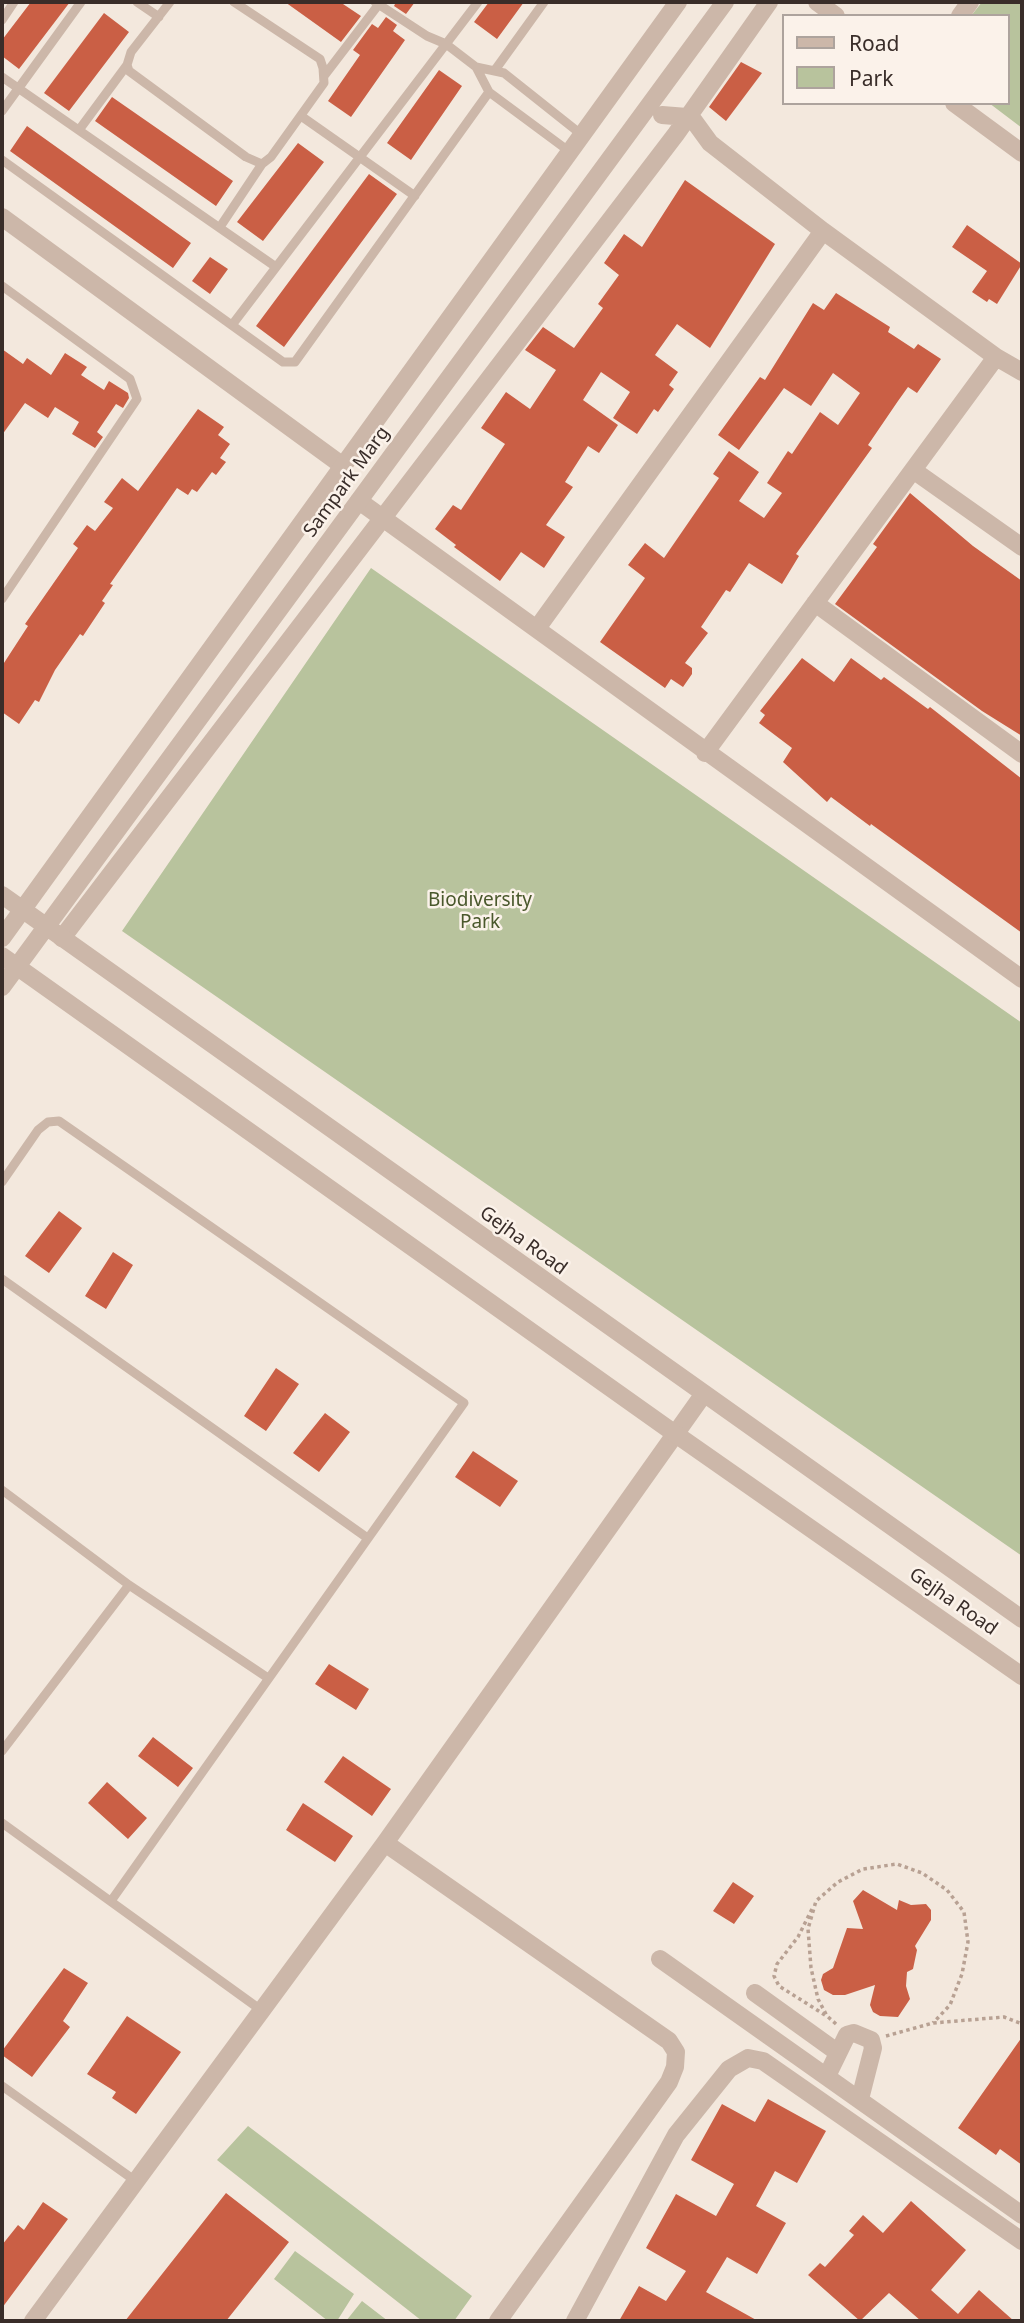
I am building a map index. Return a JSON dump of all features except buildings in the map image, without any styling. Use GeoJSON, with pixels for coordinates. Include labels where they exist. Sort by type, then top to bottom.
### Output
{"type":"FeatureCollection","features":[{"type":"Feature","properties":{"kind":"street","name":"Sampark Marg"},"geometry":{"type":"LineString","coordinates":[[2,938],[678,2]]}},
{"type":"Feature","properties":{"kind":"street","name":"Sampark Marg"},"geometry":{"type":"LineString","coordinates":[[2,987],[9,961],[46,927],[359,501],[656,111],[725,2]]}},
{"type":"Feature","properties":{"kind":"street"},"geometry":{"type":"LineString","coordinates":[[62,938],[676,134],[769,2]]}},
{"type":"Feature","properties":{"kind":"street"},"geometry":{"type":"LineString","coordinates":[[817,2],[833,14]]}},
{"type":"Feature","properties":{"kind":"street"},"geometry":{"type":"LineString","coordinates":[[957,105],[1022,153]]}},
{"type":"Feature","properties":{"kind":"street"},"geometry":{"type":"LineString","coordinates":[[656,111],[687,117],[710,143],[823,231],[996,357],[1022,372]]}},
{"type":"Feature","properties":{"kind":"street"},"geometry":{"type":"LineString","coordinates":[[656,111],[684,140],[710,143]]}},
{"type":"Feature","properties":{"kind":"street"},"geometry":{"type":"LineString","coordinates":[[2,217],[343,466]]}},
{"type":"Feature","properties":{"kind":"street"},"geometry":{"type":"LineString","coordinates":[[538,627],[823,231]]}},
{"type":"Feature","properties":{"kind":"street"},"geometry":{"type":"LineString","coordinates":[[705,754],[996,357]]}},
{"type":"Feature","properties":{"kind":"street"},"geometry":{"type":"LineString","coordinates":[[913,470],[1022,547]]}},
{"type":"Feature","properties":{"kind":"street"},"geometry":{"type":"LineString","coordinates":[[359,501],[538,627],[705,754],[1022,979]]}},
{"type":"Feature","properties":{"kind":"street"},"geometry":{"type":"LineString","coordinates":[[815,603],[1022,754]]}},
{"type":"Feature","properties":{"kind":"street","name":"Gejha Road"},"geometry":{"type":"LineString","coordinates":[[2,895],[1022,1619]]}},
{"type":"Feature","properties":{"kind":"street","name":"Gejha Road"},"geometry":{"type":"LineString","coordinates":[[9,961],[674,1433],[1022,1676]]}},
{"type":"Feature","properties":{"kind":"street"},"geometry":{"type":"LineString","coordinates":[[33,2321],[385,1843],[703,1395]]}},
{"type":"Feature","properties":{"kind":"street"},"geometry":{"type":"LineString","coordinates":[[385,1843],[670,2041],[676,2052],[675,2067],[669,2082],[498,2321]]}},
{"type":"Feature","properties":{"kind":"street"},"geometry":{"type":"LineString","coordinates":[[660,1959],[1022,2215]]}},
{"type":"Feature","properties":{"kind":"street"},"geometry":{"type":"LineString","coordinates":[[755,1993],[837,2052]]}},
{"type":"Feature","properties":{"kind":"street"},"geometry":{"type":"LineString","coordinates":[[827,2076],[847,2035],[854,2033],[871,2040],[873,2048],[860,2099]]}},
{"type":"Feature","properties":{"kind":"street"},"geometry":{"type":"LineString","coordinates":[[575,2321],[676,2135],[729,2069],[748,2058],[763,2061],[1022,2241]]}},
{"type":"Feature","properties":{"kind":"lane"},"geometry":{"type":"LineString","coordinates":[[2,20],[14,2]]}},
{"type":"Feature","properties":{"kind":"lane"},"geometry":{"type":"LineString","coordinates":[[2,111],[81,2]]}},
{"type":"Feature","properties":{"kind":"lane"},"geometry":{"type":"LineString","coordinates":[[137,2],[159,17]]}},
{"type":"Feature","properties":{"kind":"lane"},"geometry":{"type":"LineString","coordinates":[[79,130],[127,65],[131,52],[170,2]]}},
{"type":"Feature","properties":{"kind":"lane"},"geometry":{"type":"LineString","coordinates":[[220,227],[262,164],[271,157],[324,83],[320,60],[234,2]]}},
{"type":"Feature","properties":{"kind":"lane"},"geometry":{"type":"LineString","coordinates":[[232,325],[478,2]]}},
{"type":"Feature","properties":{"kind":"lane"},"geometry":{"type":"LineString","coordinates":[[495,71],[544,2]]}},
{"type":"Feature","properties":{"kind":"lane"},"geometry":{"type":"LineString","coordinates":[[324,76],[377,3],[427,36],[446,44],[476,67],[489,92],[570,152]]}},
{"type":"Feature","properties":{"kind":"lane"},"geometry":{"type":"LineString","coordinates":[[127,65],[135,78],[246,158],[262,164]]}},
{"type":"Feature","properties":{"kind":"lane"},"geometry":{"type":"LineString","coordinates":[[476,67],[504,73],[582,135]]}},
{"type":"Feature","properties":{"kind":"lane"},"geometry":{"type":"LineString","coordinates":[[2,77],[276,267]]}},
{"type":"Feature","properties":{"kind":"lane"},"geometry":{"type":"LineString","coordinates":[[2,160],[284,362],[295,362],[489,92]]}},
{"type":"Feature","properties":{"kind":"lane"},"geometry":{"type":"LineString","coordinates":[[301,116],[415,196]]}},
{"type":"Feature","properties":{"kind":"lane"},"geometry":{"type":"LineString","coordinates":[[2,286],[130,379],[136,389],[137,400],[2,599]]}},
{"type":"Feature","properties":{"kind":"lane"},"geometry":{"type":"LineString","coordinates":[[2,1182],[38,1130],[48,1122],[59,1121],[464,1403],[366,1537],[111,1901]]}},
{"type":"Feature","properties":{"kind":"lane"},"geometry":{"type":"LineString","coordinates":[[2,1279],[366,1537]]}},
{"type":"Feature","properties":{"kind":"lane"},"geometry":{"type":"LineString","coordinates":[[2,1490],[129,1585],[268,1678]]}},
{"type":"Feature","properties":{"kind":"lane"},"geometry":{"type":"LineString","coordinates":[[2,1751],[129,1585]]}},
{"type":"Feature","properties":{"kind":"lane"},"geometry":{"type":"LineString","coordinates":[[2,1823],[261,2010]]}},
{"type":"Feature","properties":{"kind":"lane"},"geometry":{"type":"LineString","coordinates":[[2,2085],[137,2182]]}},
{"type":"Feature","properties":{"kind":"path"},"geometry":{"type":"LineString","coordinates":[[847,2035],[827,2016],[779,1986],[774,1976],[776,1964],[798,1937],[816,1901],[838,1882],[863,1869],[897,1864],[922,1873],[947,1890],[964,1912],[968,1942],[962,1974],[950,2005],[933,2023]]}},
{"type":"Feature","properties":{"kind":"path"},"geometry":{"type":"LineString","coordinates":[[816,1901],[808,1929],[811,1968],[818,2000],[827,2016]]}},
{"type":"Feature","properties":{"kind":"path"},"geometry":{"type":"LineString","coordinates":[[871,2040],[933,2023],[1004,2017],[1022,2024]]}},
{"type":"Feature","properties":{"kind":"green space"},"geometry":{"type":"Polygon","coordinates":[[[982,2],[1022,2],[1022,128],[992,105],[1010,105],[1010,14],[973,14],[982,2]]]}},
{"type":"Feature","properties":{"kind":"green space","name":"Biodiversity Park"},"geometry":{"type":"Polygon","coordinates":[[[371,568],[1022,1023],[1022,1556],[122,931],[371,568]]]}},
{"type":"Feature","properties":{"kind":"green space"},"geometry":{"type":"Polygon","coordinates":[[[248,2126],[472,2296],[454,2321],[422,2321],[217,2160],[248,2126]]]}},
{"type":"Feature","properties":{"kind":"green space"},"geometry":{"type":"Polygon","coordinates":[[[295,2251],[354,2294],[337,2321],[328,2321],[274,2279],[295,2251]]]}},
{"type":"Feature","properties":{"kind":"green space"},"geometry":{"type":"Polygon","coordinates":[[[362,2301],[388,2321],[346,2321],[362,2301]]]}}]}
